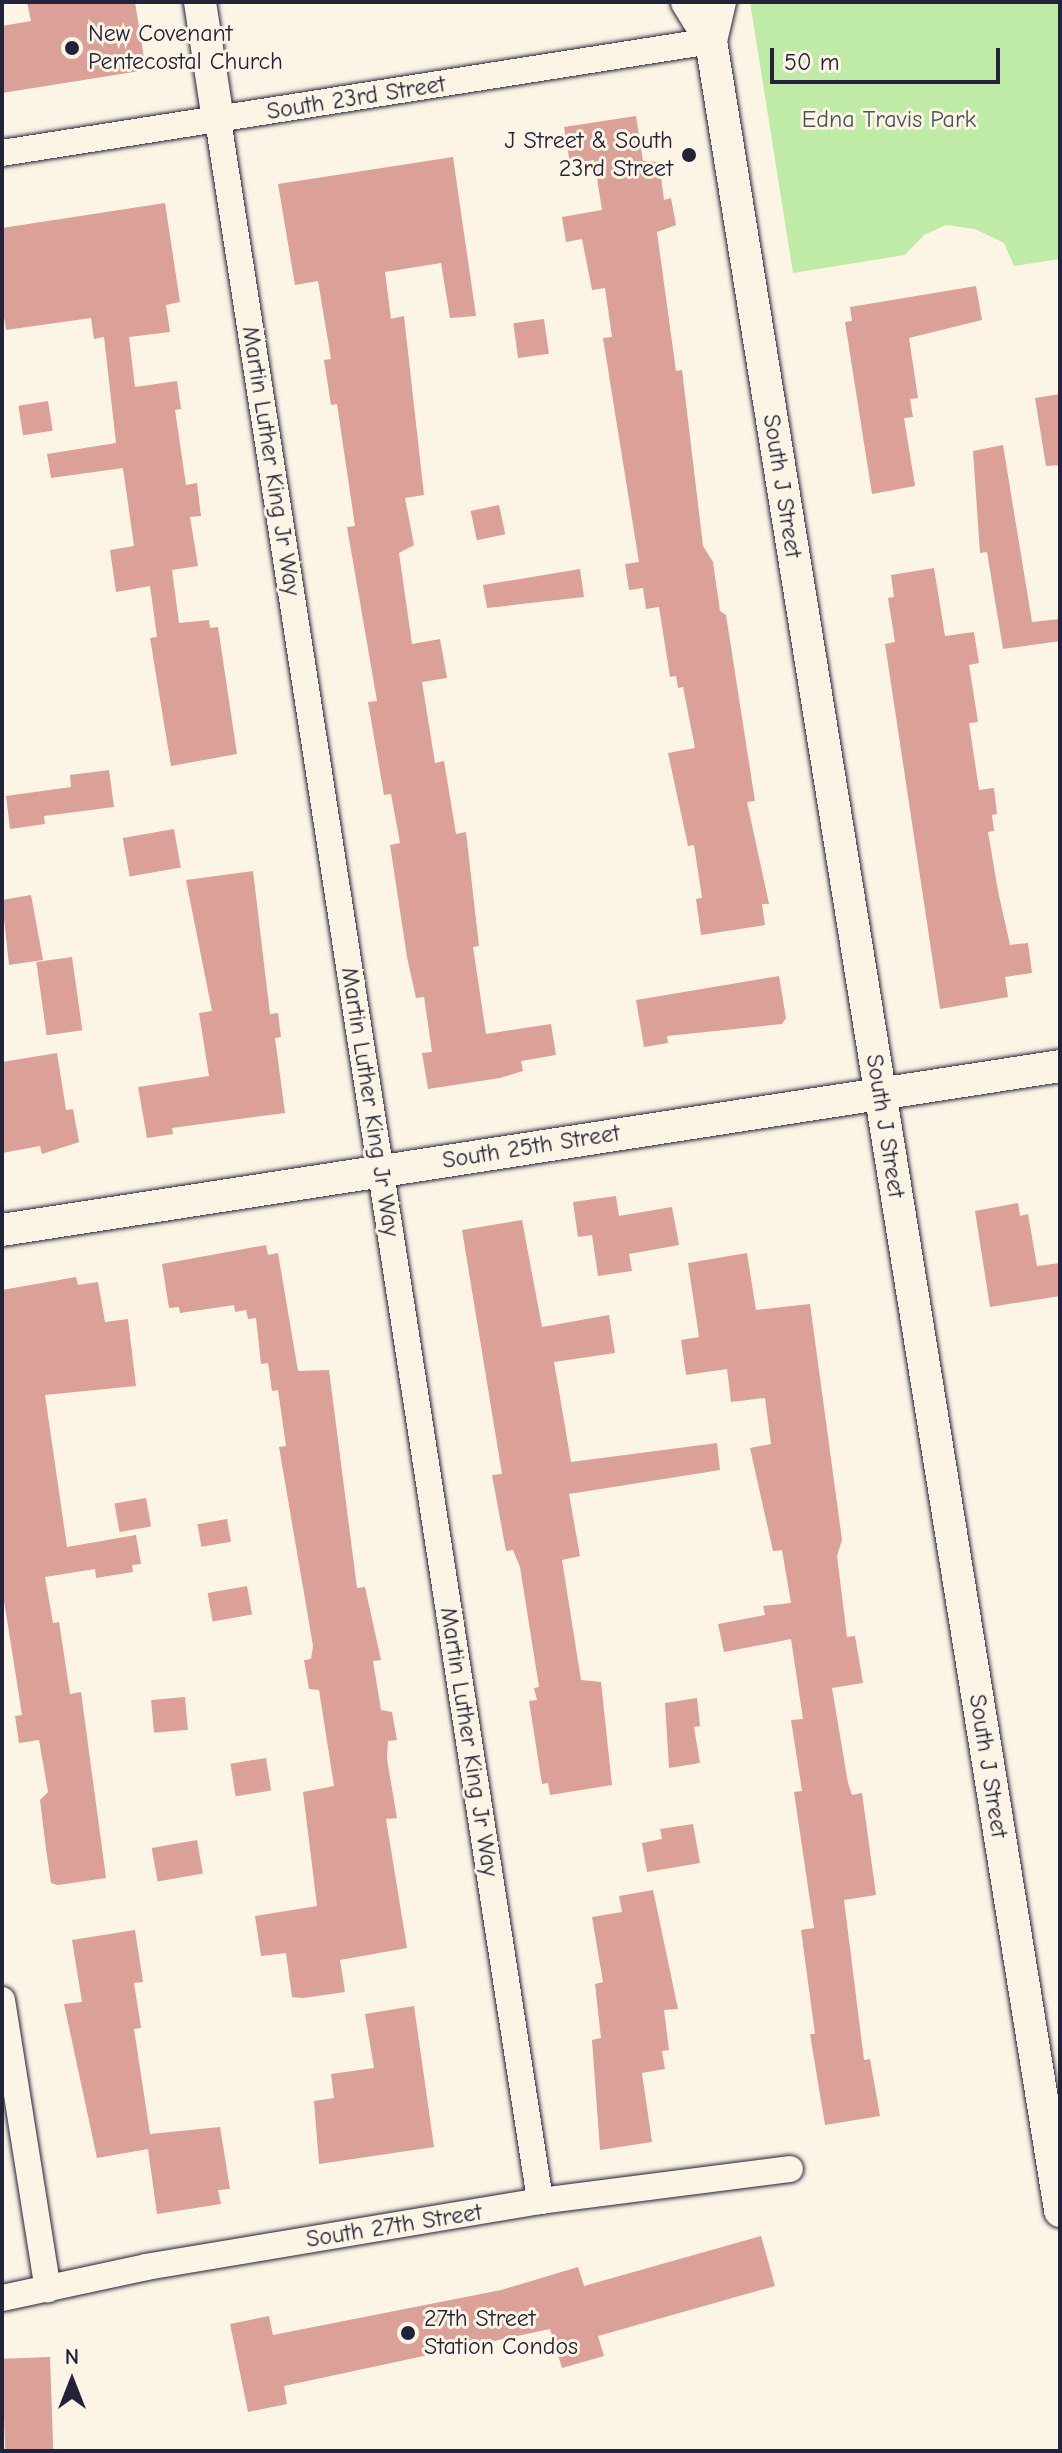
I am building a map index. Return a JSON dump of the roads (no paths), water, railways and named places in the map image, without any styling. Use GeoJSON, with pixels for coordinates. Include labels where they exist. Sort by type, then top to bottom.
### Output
{"type":"FeatureCollection","features":[{"type":"Feature","properties":{"kind":"street","name":"Martin Luther King Jr Way"},"geometry":{"type":"LineString","coordinates":[[200,2],[540,2201]]}},
{"type":"Feature","properties":{"kind":"street","name":"South J Street"},"geometry":{"type":"LineString","coordinates":[[687,2],[711,41]]}},
{"type":"Feature","properties":{"kind":"street","name":"South J Street"},"geometry":{"type":"LineString","coordinates":[[720,2],[711,41],[880,1093],[1054,2141],[1060,2211]]}},
{"type":"Feature","properties":{"kind":"street","name":"South 23rd Street"},"geometry":{"type":"LineString","coordinates":[[2,153],[711,41]]}},
{"type":"Feature","properties":{"kind":"street","name":"South 25th Street"},"geometry":{"type":"LineString","coordinates":[[2,1230],[1060,1066]]}},
{"type":"Feature","properties":{"kind":"street"},"geometry":{"type":"LineString","coordinates":[[2,2000],[48,2289]]}},
{"type":"Feature","properties":{"kind":"street","name":"South 27th Street"},"geometry":{"type":"LineString","coordinates":[[2,2298],[146,2267],[540,2201],[790,2169]]}},
{"type":"Feature","properties":{"kind":"place","name":"New Covenant Pentecostal Church"},"geometry":{"type":"Point","coordinates":[72,48]}},
{"type":"Feature","properties":{"kind":"place","name":"J Street & South 23rd Street"},"geometry":{"type":"Point","coordinates":[689,155]}},
{"type":"Feature","properties":{"kind":"place","name":"27th Street Station Condos"},"geometry":{"type":"Point","coordinates":[408,2333]}},
{"type":"Feature","properties":{"kind":"park label","name":"Edna Travis Park"},"geometry":{"type":"Point","coordinates":[889,120]}}]}
